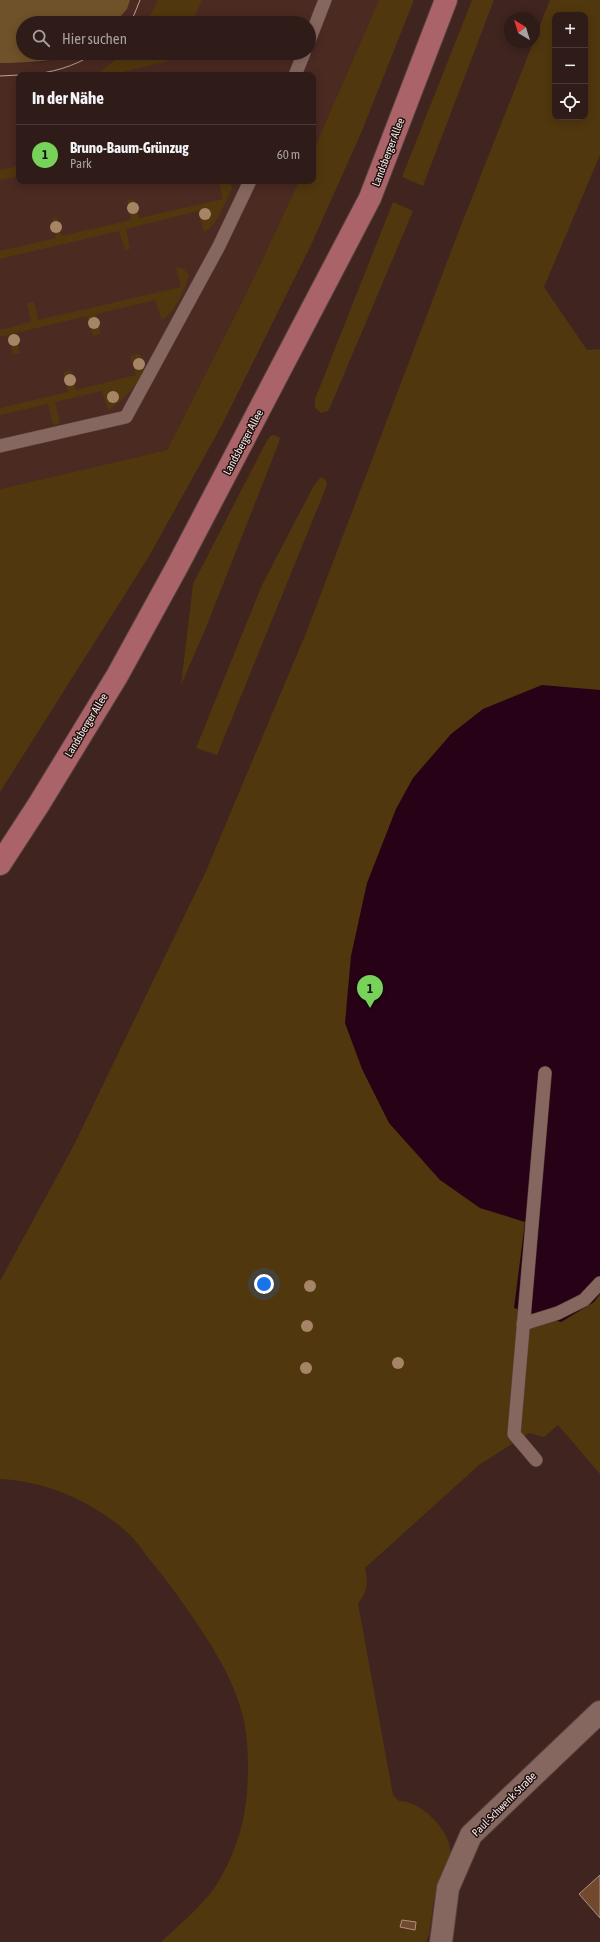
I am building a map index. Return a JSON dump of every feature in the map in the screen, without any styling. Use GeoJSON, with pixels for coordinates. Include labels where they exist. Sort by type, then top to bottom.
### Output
{"type":"FeatureCollection","features":[{"type":"Feature","properties":{"kind":"main road","name":"Landsberger Allee"},"geometry":{"type":"LineString","coordinates":[[0,864],[39,804],[117,676],[167,585],[370,198],[446,0]]}},
{"type":"Feature","properties":{"kind":"street","name":"Paul-Schwenk-Straße"},"geometry":{"type":"LineString","coordinates":[[441,1942],[448,1888],[471,1835],[600,1712]]}},
{"type":"Feature","properties":{"kind":"lane"},"geometry":{"type":"LineString","coordinates":[[316,24],[326,0]]}},
{"type":"Feature","properties":{"kind":"lane"},"geometry":{"type":"LineString","coordinates":[[296,72],[301,60]]}},
{"type":"Feature","properties":{"kind":"lane"},"geometry":{"type":"LineString","coordinates":[[0,446],[126,416],[219,246],[249,184]]}},
{"type":"Feature","properties":{"kind":"lane"},"geometry":{"type":"LineString","coordinates":[[536,1460],[514,1434],[545,1073]]}},
{"type":"Feature","properties":{"kind":"lane"},"geometry":{"type":"LineString","coordinates":[[523,1324],[558,1313],[584,1300],[600,1283]]}},
{"type":"Feature","properties":{"kind":"shaded area"},"geometry":{"type":"Polygon","coordinates":[[[0,0],[130,0],[127,9],[121,16],[16,16],[16,60],[49,60],[20,63],[0,63],[0,0]]]}},
{"type":"Feature","properties":{"kind":"shaded area"},"geometry":{"type":"Polygon","coordinates":[[[130,0],[158,0],[150,16],[121,16],[127,9],[130,0]]]}},
{"type":"Feature","properties":{"kind":"shaded area"},"geometry":{"type":"Polygon","coordinates":[[[158,0],[202,0],[195,16],[150,16],[158,0]]]}},
{"type":"Feature","properties":{"kind":"shaded area"},"geometry":{"type":"Polygon","coordinates":[[[202,0],[379,0],[316,144],[316,72],[123,72],[173,60],[316,60],[316,16],[195,16],[202,0]]]}},
{"type":"Feature","properties":{"kind":"shaded area"},"geometry":{"type":"Polygon","coordinates":[[[379,0],[414,0],[362,131],[311,245],[222,425],[148,558],[0,792],[0,489],[167,450],[251,284],[298,184],[316,184],[316,144],[379,0]]]}},
{"type":"Feature","properties":{"kind":"shaded area"},"geometry":{"type":"Polygon","coordinates":[[[472,0],[494,0],[423,186],[402,177],[472,0]]]}},
{"type":"Feature","properties":{"kind":"shaded area"},"geometry":{"type":"Polygon","coordinates":[[[550,0],[600,0],[600,155],[544,287],[587,350],[600,349],[600,1474],[558,1425],[544,1437],[529,1433],[479,1465],[365,1568],[367,1578],[366,1587],[364,1595],[358,1603],[393,1795],[399,1801],[408,1802],[417,1806],[435,1820],[447,1838],[450,1848],[449,1860],[440,1877],[437,1887],[429,1935],[426,1942],[161,1942],[190,1916],[210,1894],[223,1873],[236,1843],[244,1815],[248,1783],[248,1750],[244,1719],[230,1680],[210,1644],[172,1588],[130,1535],[117,1523],[102,1513],[70,1496],[35,1484],[0,1479],[0,1281],[74,1145],[206,871],[306,633],[458,233],[531,48],[540,48],[540,25],[550,0]]]}},
{"type":"Feature","properties":{"kind":"shaded area"},"geometry":{"type":"Polygon","coordinates":[[[55,60],[115,60],[99,72],[16,72],[16,184],[298,184],[251,284],[167,450],[0,489],[0,63],[46,62],[55,60]]]}},
{"type":"Feature","properties":{"kind":"shaded area"},"geometry":{"type":"Polygon","coordinates":[[[115,60],[173,60],[123,72],[99,72],[115,60]]]}},
{"type":"Feature","properties":{"kind":"shaded area"},"geometry":{"type":"Polygon","coordinates":[[[16,167],[16,177],[0,180],[0,170],[16,167]]]}},
{"type":"Feature","properties":{"kind":"shaded area"},"geometry":{"type":"Polygon","coordinates":[[[220,184],[230,184],[232,188],[217,219],[209,229],[204,232],[198,211],[126,229],[130,249],[125,250],[119,231],[0,259],[0,251],[56,238],[52,218],[57,217],[62,236],[131,220],[127,200],[134,199],[139,218],[223,199],[220,184]]]}},
{"type":"Feature","properties":{"kind":"shaded area"},"geometry":{"type":"Polygon","coordinates":[[[393,202],[413,211],[331,405],[328,411],[321,413],[315,408],[315,399],[393,202]]]}},
{"type":"Feature","properties":{"kind":"shaded area"},"geometry":{"type":"Polygon","coordinates":[[[176,267],[184,269],[189,276],[182,294],[175,306],[162,320],[155,300],[96,314],[101,334],[93,336],[87,316],[15,333],[20,353],[13,355],[9,335],[0,337],[0,330],[31,322],[27,303],[34,302],[38,320],[181,287],[176,267]]]}},
{"type":"Feature","properties":{"kind":"shaded area"},"geometry":{"type":"Polygon","coordinates":[[[137,354],[140,355],[144,363],[144,370],[141,376],[131,390],[108,410],[102,391],[55,402],[60,423],[53,425],[48,404],[0,415],[0,408],[68,392],[63,372],[71,370],[76,390],[136,375],[130,356],[137,354]]]}},
{"type":"Feature","properties":{"kind":"shaded area"},"geometry":{"type":"Polygon","coordinates":[[[275,435],[280,438],[278,445],[205,630],[181,685],[193,584],[264,446],[270,436],[275,435]]]}},
{"type":"Feature","properties":{"kind":"shaded area"},"geometry":{"type":"Polygon","coordinates":[[[321,477],[326,480],[327,485],[217,755],[196,748],[262,585],[314,485],[321,477]]]}},
{"type":"Feature","properties":{"kind":"shaded area"},"geometry":{"type":"Polygon","coordinates":[[[542,685],[600,690],[600,1294],[594,1302],[561,1322],[514,1308],[525,1222],[480,1208],[440,1180],[389,1123],[362,1069],[345,1023],[351,956],[367,883],[396,809],[413,778],[451,734],[483,709],[542,685]]]}},
{"type":"Feature","properties":{"kind":"building"},"geometry":{"type":"Polygon","coordinates":[[[600,1875],[600,1918],[579,1894],[600,1875]]]}},
{"type":"Feature","properties":{"kind":"building"},"geometry":{"type":"Polygon","coordinates":[[[402,1920],[416,1922],[415,1930],[400,1927],[402,1920]]]}},
{"type":"Feature","properties":{"kind":"tram line"},"geometry":{"type":"LineString","coordinates":[[133,16],[140,0]]}},
{"type":"Feature","properties":{"kind":"tram line"},"geometry":{"type":"LineString","coordinates":[[48,72],[71,66],[83,60]]}},
{"type":"Feature","properties":{"kind":"tram line"},"geometry":{"type":"LineString","coordinates":[[0,76],[16,75]]}},
{"type":"Feature","properties":{"kind":"place","name":"Bruno-Baum-Grünzug"},"geometry":{"type":"Point","coordinates":[370,1008]}}]}
